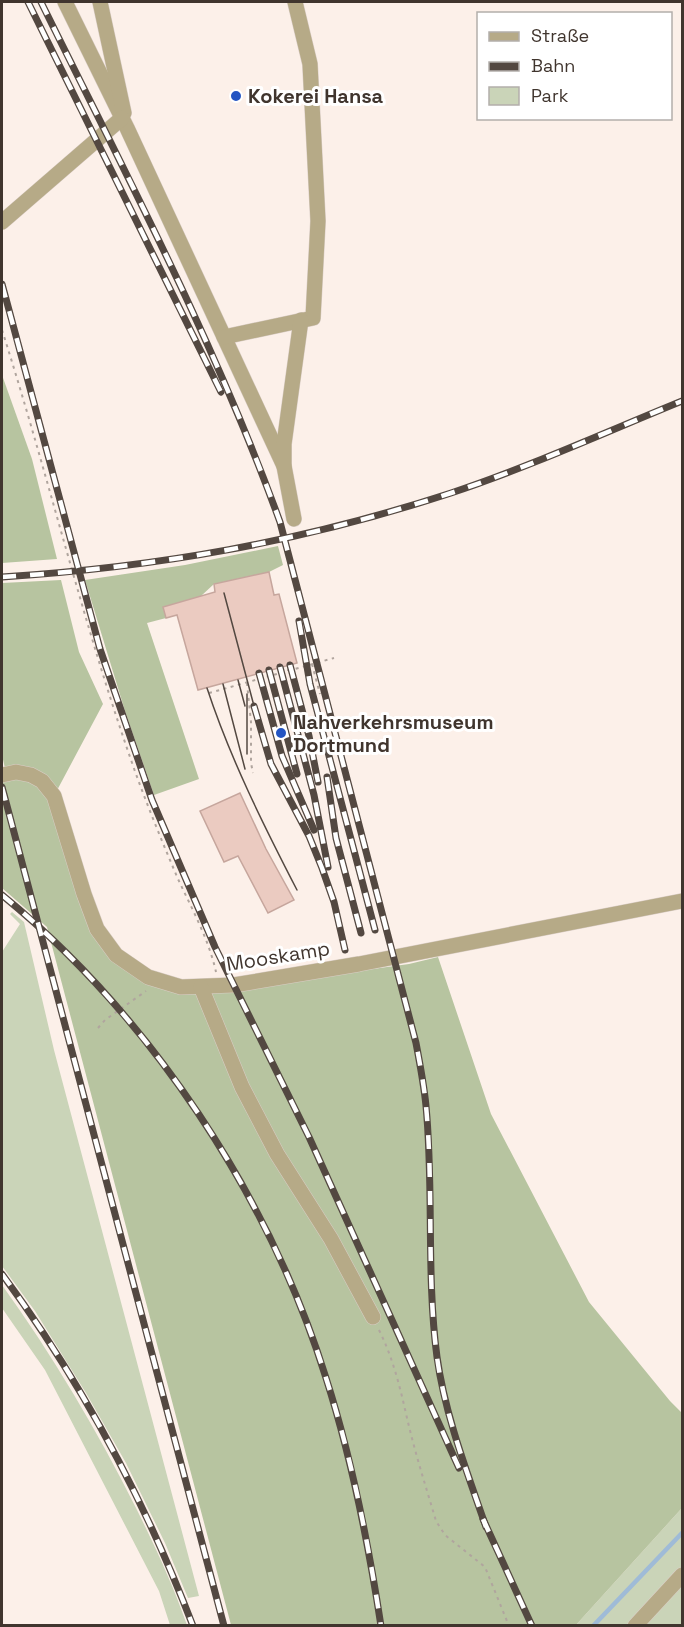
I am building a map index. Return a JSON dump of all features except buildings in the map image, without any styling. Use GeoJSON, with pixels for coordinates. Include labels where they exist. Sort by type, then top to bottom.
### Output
{"type":"FeatureCollection","features":[{"type":"Feature","properties":{"kind":"street"},"geometry":{"type":"LineString","coordinates":[[65,2],[284,466]]}},
{"type":"Feature","properties":{"kind":"street"},"geometry":{"type":"LineString","coordinates":[[100,2],[121,93],[124,123]]}},
{"type":"Feature","properties":{"kind":"street"},"geometry":{"type":"LineString","coordinates":[[224,337],[313,318],[318,221],[310,64],[294,2]]}},
{"type":"Feature","properties":{"kind":"street"},"geometry":{"type":"LineString","coordinates":[[2,222],[124,123]]}},
{"type":"Feature","properties":{"kind":"street"},"geometry":{"type":"LineString","coordinates":[[294,519],[284,466],[284,444],[301,320]]}},
{"type":"Feature","properties":{"kind":"street","name":"Mooskamp"},"geometry":{"type":"LineString","coordinates":[[4,774],[16,772],[31,775],[42,781],[54,796],[84,894],[97,928],[116,955],[148,977],[181,987],[218,986],[403,956],[682,901]]}},
{"type":"Feature","properties":{"kind":"street"},"geometry":{"type":"LineString","coordinates":[[201,987],[242,1087],[272,1145],[331,1239],[373,1317]]}},
{"type":"Feature","properties":{"kind":"street"},"geometry":{"type":"LineString","coordinates":[[635,1626],[682,1575]]}},
{"type":"Feature","properties":{"kind":"path"},"geometry":{"type":"LineString","coordinates":[[2,330],[41,459],[81,605],[130,757],[170,861],[208,946],[218,986]]}},
{"type":"Feature","properties":{"kind":"path"},"geometry":{"type":"LineString","coordinates":[[209,693],[334,658]]}},
{"type":"Feature","properties":{"kind":"path"},"geometry":{"type":"LineString","coordinates":[[312,664],[320,694]]}},
{"type":"Feature","properties":{"kind":"path"},"geometry":{"type":"LineString","coordinates":[[288,671],[290,665]]}},
{"type":"Feature","properties":{"kind":"path"},"geometry":{"type":"LineString","coordinates":[[247,683],[253,773]]}},
{"type":"Feature","properties":{"kind":"path"},"geometry":{"type":"LineString","coordinates":[[98,1028],[105,1020],[161,981]]}},
{"type":"Feature","properties":{"kind":"path"},"geometry":{"type":"LineString","coordinates":[[373,1317],[388,1349],[399,1383],[436,1521],[445,1535],[485,1567],[509,1626]]}},
{"type":"Feature","properties":{"kind":"green space"},"geometry":{"type":"Polygon","coordinates":[[[2,375],[32,459],[57,559],[2,563],[2,375]]]}},
{"type":"Feature","properties":{"kind":"green space"},"geometry":{"type":"Polygon","coordinates":[[[278,546],[283,565],[269,572],[214,584],[201,596],[164,607],[166,618],[147,623],[199,779],[154,795],[125,711],[85,580],[185,565],[278,546]]]}},
{"type":"Feature","properties":{"kind":"green space"},"geometry":{"type":"Polygon","coordinates":[[[61,580],[79,652],[103,704],[54,796],[97,929],[142,982],[212,991],[409,964],[438,957],[491,1114],[589,1302],[682,1413],[682,1508],[576,1625],[231,1625],[47,927],[2,888],[2,773],[6,773],[2,755],[2,583],[61,580]]]}},
{"type":"Feature","properties":{"kind":"green space"},"geometry":{"type":"Polygon","coordinates":[[[12,912],[24,922],[54,1050],[199,1596],[188,1598],[165,1543],[126,1463],[35,1311],[2,1266],[2,952],[20,924],[10,914],[12,912]]]}},
{"type":"Feature","properties":{"kind":"green space"},"geometry":{"type":"Polygon","coordinates":[[[2,1285],[57,1366],[106,1450],[157,1551],[187,1625],[170,1625],[159,1591],[45,1370],[2,1308],[2,1285]]]}},
{"type":"Feature","properties":{"kind":"green space"},"geometry":{"type":"Polygon","coordinates":[[[682,1508],[682,1625],[576,1625],[682,1508]]]}},
{"type":"Feature","properties":{"kind":"waterway"},"geometry":{"type":"LineString","coordinates":[[593,1626],[682,1533]]}},
{"type":"Feature","properties":{"kind":"tram line"},"geometry":{"type":"LineString","coordinates":[[224,593],[254,706]]}},
{"type":"Feature","properties":{"kind":"tram line"},"geometry":{"type":"LineString","coordinates":[[238,680],[245,706]]}},
{"type":"Feature","properties":{"kind":"tram line"},"geometry":{"type":"LineString","coordinates":[[223,684],[245,769]]}},
{"type":"Feature","properties":{"kind":"tram line"},"geometry":{"type":"LineString","coordinates":[[207,688],[237,765],[297,890]]}},
{"type":"Feature","properties":{"kind":"tram line"},"geometry":{"type":"LineString","coordinates":[[247,694],[247,754]]}},
{"type":"Feature","properties":{"kind":"railway"},"geometry":{"type":"LineString","coordinates":[[28,2],[221,392]]}},
{"type":"Feature","properties":{"kind":"railway"},"geometry":{"type":"LineString","coordinates":[[41,2],[198,323],[255,455],[280,522],[416,1043],[424,1090],[428,1137],[432,1294],[437,1357],[451,1422],[486,1527]]}},
{"type":"Feature","properties":{"kind":"railway"},"geometry":{"type":"LineString","coordinates":[[2,284],[100,649],[152,800],[215,947],[309,1137],[459,1468]]}},
{"type":"Feature","properties":{"kind":"railway"},"geometry":{"type":"LineString","coordinates":[[2,577],[60,573],[173,559],[229,550],[340,525],[480,483],[682,401]]}},
{"type":"Feature","properties":{"kind":"railway"},"geometry":{"type":"LineString","coordinates":[[299,621],[310,684],[375,930]]}},
{"type":"Feature","properties":{"kind":"railway"},"geometry":{"type":"LineString","coordinates":[[290,665],[309,736],[318,782]]}},
{"type":"Feature","properties":{"kind":"railway"},"geometry":{"type":"LineString","coordinates":[[280,667],[314,795],[328,867]]}},
{"type":"Feature","properties":{"kind":"railway"},"geometry":{"type":"LineString","coordinates":[[269,670],[297,774]]}},
{"type":"Feature","properties":{"kind":"railway"},"geometry":{"type":"LineString","coordinates":[[259,673],[282,756],[314,830]]}},
{"type":"Feature","properties":{"kind":"railway"},"geometry":{"type":"LineString","coordinates":[[254,706],[271,764],[309,836],[322,868],[334,902],[345,950]]}},
{"type":"Feature","properties":{"kind":"railway"},"geometry":{"type":"LineString","coordinates":[[327,777],[336,838],[361,933]]}},
{"type":"Feature","properties":{"kind":"railway"},"geometry":{"type":"LineString","coordinates":[[2,787],[224,1626]]}},
{"type":"Feature","properties":{"kind":"railway"},"geometry":{"type":"LineString","coordinates":[[2,895],[56,943],[107,996],[155,1053],[198,1113],[237,1177],[272,1242],[302,1310],[344,1439],[371,1563],[381,1626]]}},
{"type":"Feature","properties":{"kind":"railway"},"geometry":{"type":"LineString","coordinates":[[2,1274],[58,1357],[109,1443],[154,1533],[193,1626]]}},
{"type":"Feature","properties":{"kind":"railway"},"geometry":{"type":"LineString","coordinates":[[483,1519],[532,1626]]}},
{"type":"Feature","properties":{"kind":"place","name":"Kokerei Hansa"},"geometry":{"type":"Point","coordinates":[236,96]}},
{"type":"Feature","properties":{"kind":"place","name":"Nahverkehrsmuseum Dortmund"},"geometry":{"type":"Point","coordinates":[281,733]}}]}
